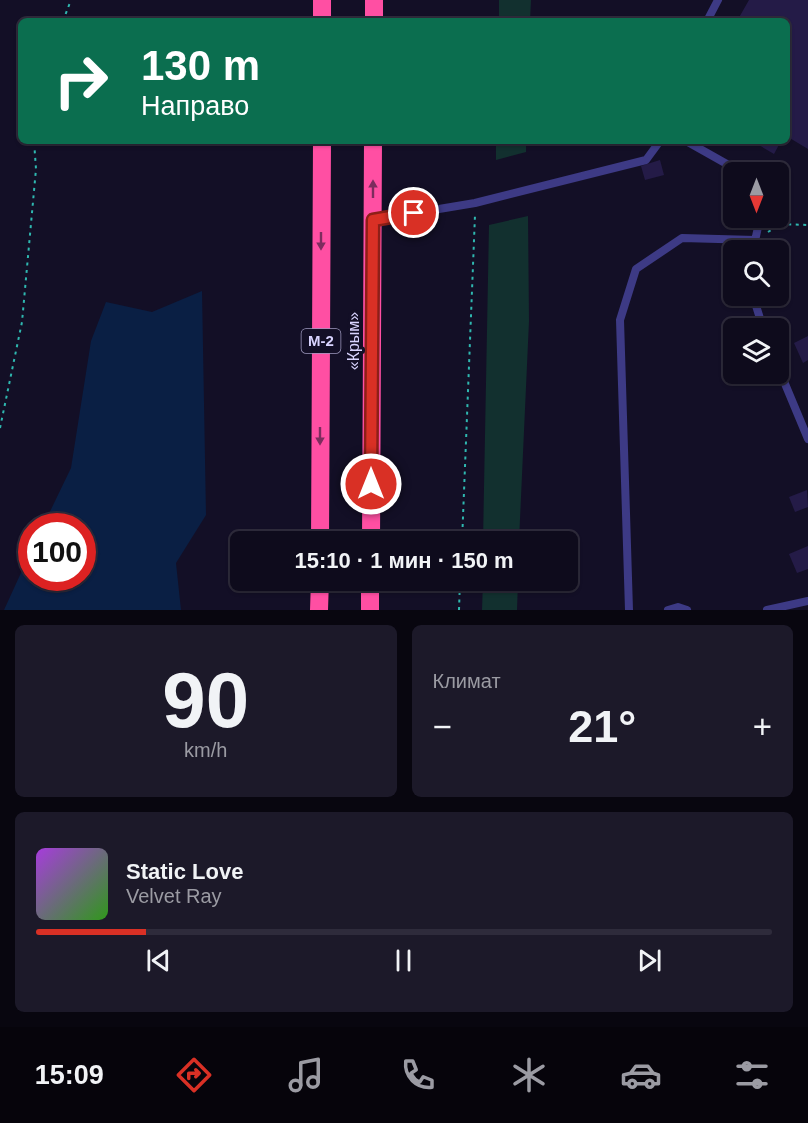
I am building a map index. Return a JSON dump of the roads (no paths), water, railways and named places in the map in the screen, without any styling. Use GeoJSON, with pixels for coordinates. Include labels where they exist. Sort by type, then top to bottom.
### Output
{"type":"FeatureCollection","features":[{"type":"Feature","properties":{"kind":"highway"},"geometry":{"type":"LineString","coordinates":[[322,0],[322,18]]}},
{"type":"Feature","properties":{"kind":"highway"},"geometry":{"type":"LineString","coordinates":[[374,0],[374,18]]}},
{"type":"Feature","properties":{"kind":"highway","name":"«Крым»"},"geometry":{"type":"LineString","coordinates":[[320,531],[322,144]]}},
{"type":"Feature","properties":{"kind":"highway","name":"«Крым»"},"geometry":{"type":"LineString","coordinates":[[370,531],[373,144]]}},
{"type":"Feature","properties":{"kind":"highway"},"geometry":{"type":"LineString","coordinates":[[319,610],[320,591]]}},
{"type":"Feature","properties":{"kind":"highway"},"geometry":{"type":"LineString","coordinates":[[370,591],[370,610]]}},
{"type":"Feature","properties":{"kind":"lane"},"geometry":{"type":"LineString","coordinates":[[709,18],[718,0]]}},
{"type":"Feature","properties":{"kind":"lane"},"geometry":{"type":"LineString","coordinates":[[373,220],[476,203],[646,160],[658,144]]}},
{"type":"Feature","properties":{"kind":"lane"},"geometry":{"type":"LineString","coordinates":[[691,144],[723,162]]}},
{"type":"Feature","properties":{"kind":"lane"},"geometry":{"type":"LineString","coordinates":[[629,610],[620,320],[636,269],[682,238],[755,240],[758,228]]}},
{"type":"Feature","properties":{"kind":"lane"},"geometry":{"type":"LineString","coordinates":[[785,384],[808,439]]}},
{"type":"Feature","properties":{"kind":"lane"},"geometry":{"type":"LineString","coordinates":[[767,610],[808,601]]}},
{"type":"Feature","properties":{"kind":"lane"},"geometry":{"type":"LineString","coordinates":[[668,610],[678,607],[687,610]]}},
{"type":"Feature","properties":{"kind":"water"},"geometry":{"type":"Polygon","coordinates":[[[202,291],[206,515],[176,563],[181,610],[4,610],[18,579],[18,591],[96,591],[96,513],[49,513],[71,468],[91,341],[106,302],[152,312],[202,291]]]}}]}
